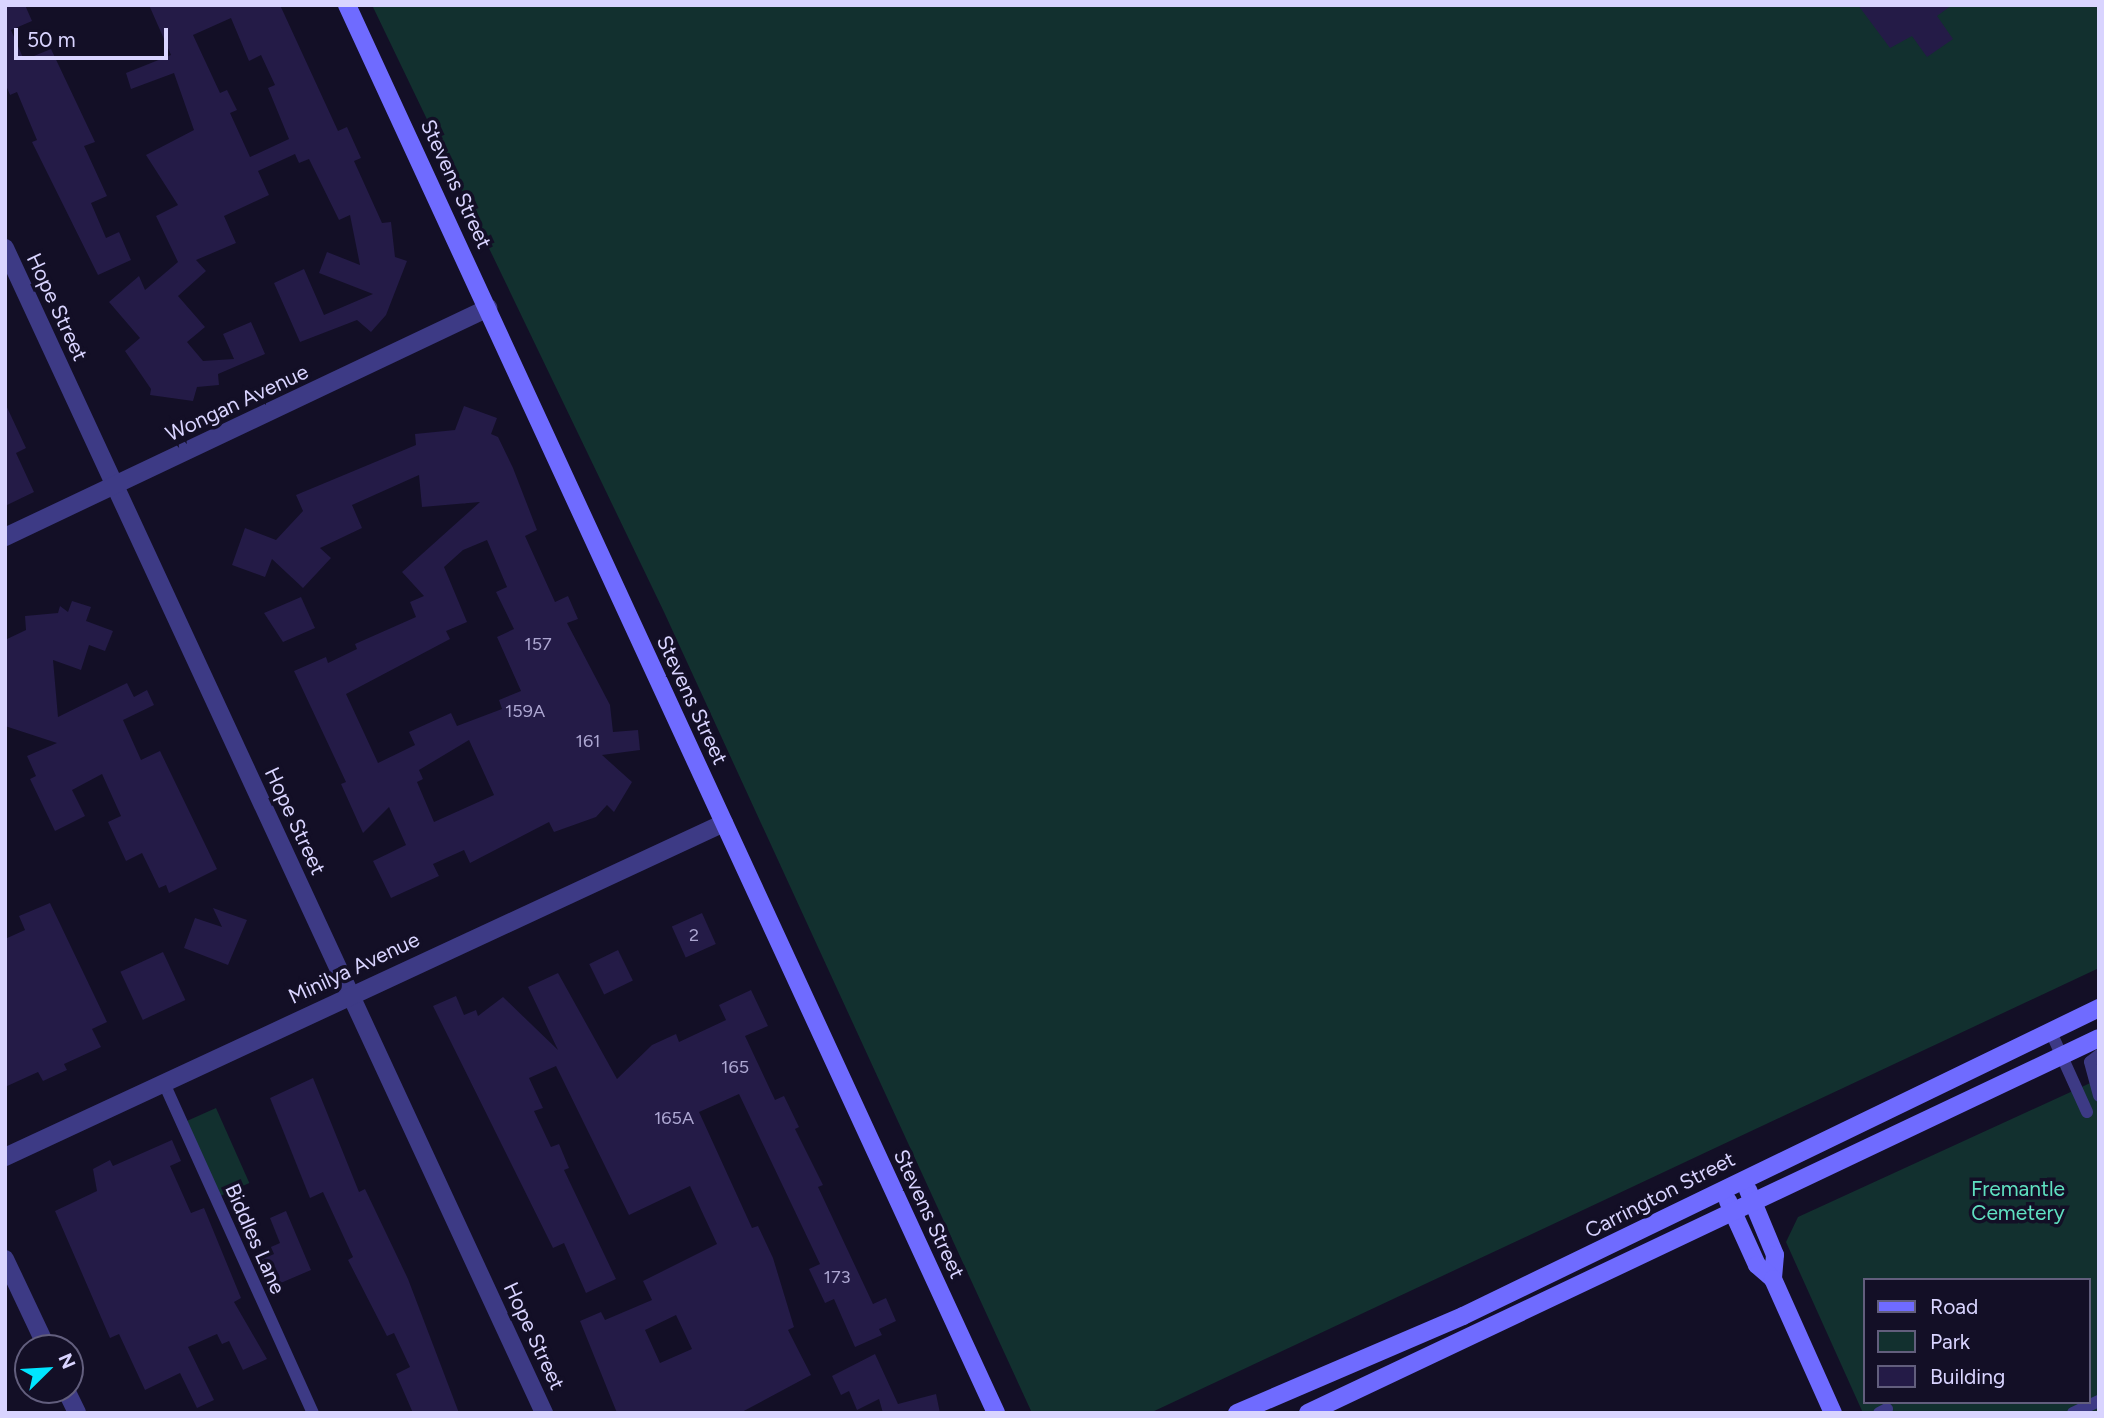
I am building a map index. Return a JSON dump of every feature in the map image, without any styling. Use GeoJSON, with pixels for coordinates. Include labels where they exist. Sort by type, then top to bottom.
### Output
{"type":"FeatureCollection","features":[{"type":"Feature","properties":{"kind":"street","name":"Stevens Street"},"geometry":{"type":"LineString","coordinates":[[347,5],[996,1413]]}},
{"type":"Feature","properties":{"kind":"street","name":"Hope Street"},"geometry":{"type":"LineString","coordinates":[[5,248],[544,1413]]}},
{"type":"Feature","properties":{"kind":"street","name":"Wongan Avenue"},"geometry":{"type":"LineString","coordinates":[[6,536],[488,308]]}},
{"type":"Feature","properties":{"kind":"street","name":"Minilya Avenue"},"geometry":{"type":"LineString","coordinates":[[5,1157],[724,823]]}},
{"type":"Feature","properties":{"kind":"street","name":"Carrington Street"},"geometry":{"type":"LineString","coordinates":[[1237,1413],[1463,1316],[1743,1178],[2099,1008]]}},
{"type":"Feature","properties":{"kind":"street","name":"Carrington Street"},"geometry":{"type":"LineString","coordinates":[[1308,1413],[1752,1200],[2099,1038]]}},
{"type":"Feature","properties":{"kind":"street"},"geometry":{"type":"LineString","coordinates":[[1743,1178],[1775,1255],[1773,1279]]}},
{"type":"Feature","properties":{"kind":"street"},"geometry":{"type":"LineString","coordinates":[[1722,1189],[1757,1265],[1773,1279],[1833,1413]]}},
{"type":"Feature","properties":{"kind":"street"},"geometry":{"type":"LineString","coordinates":[[5,1259],[40,1334]]}},
{"type":"Feature","properties":{"kind":"lane"},"geometry":{"type":"LineString","coordinates":[[2050,1030],[2087,1112]]}},
{"type":"Feature","properties":{"kind":"lane"},"geometry":{"type":"LineString","coordinates":[[2099,1055],[2090,1062],[2099,1096]]}},
{"type":"Feature","properties":{"kind":"lane","name":"Biddles Lane"},"geometry":{"type":"LineString","coordinates":[[163,1082],[313,1413]]}},
{"type":"Feature","properties":{"kind":"lane"},"geometry":{"type":"LineString","coordinates":[[2073,1413],[2099,1401]]}},
{"type":"Feature","properties":{"kind":"green space"},"geometry":{"type":"Polygon","coordinates":[[[372,5],[2099,5],[2099,968],[1150,1413],[1032,1413],[664,612],[372,5]]]}},
{"type":"Feature","properties":{"kind":"green space","name":"Fremantle Cemetery"},"geometry":{"type":"Polygon","coordinates":[[[2099,1079],[2099,1413],[1863,1413],[1786,1242],[1798,1217],[2099,1079]]]}},
{"type":"Feature","properties":{"kind":"green space"},"geometry":{"type":"Polygon","coordinates":[[[216,1108],[249,1183],[217,1197],[184,1122],[216,1108]]]}},
{"type":"Feature","properties":{"kind":"building"},"geometry":{"type":"Polygon","coordinates":[[[5,5],[25,5],[32,21],[11,30],[24,60],[51,49],[95,142],[84,146],[107,196],[91,203],[106,238],[119,232],[131,260],[98,275],[32,142],[37,140],[17,92],[10,95],[5,83],[5,5]]]}},
{"type":"Feature","properties":{"kind":"building"},"geometry":{"type":"Polygon","coordinates":[[[149,5],[280,5],[338,131],[347,127],[361,158],[354,161],[382,223],[391,222],[395,257],[407,261],[386,315],[371,332],[357,320],[300,342],[274,283],[304,269],[324,315],[373,294],[319,273],[327,252],[360,265],[350,215],[339,220],[309,159],[299,163],[295,154],[258,171],[269,195],[224,216],[236,243],[196,260],[206,271],[178,296],[205,327],[187,342],[203,361],[234,359],[223,334],[251,322],[265,354],[218,374],[219,385],[197,387],[193,401],[150,395],[151,389],[125,351],[140,338],[109,302],[139,276],[145,290],[178,262],[156,216],[178,205],[146,155],[194,130],[174,73],[131,89],[126,73],[171,55],[149,5]],[[231,18],[193,35],[220,93],[227,90],[237,110],[230,113],[250,157],[289,139],[268,88],[275,85],[261,55],[249,61],[231,18]]]}},
{"type":"Feature","properties":{"kind":"building"},"geometry":{"type":"Polygon","coordinates":[[[1858,5],[1952,5],[1937,16],[1953,39],[1927,57],[1912,36],[1890,48],[1858,5]]]}},
{"type":"Feature","properties":{"kind":"building"},"geometry":{"type":"Polygon","coordinates":[[[5,403],[26,448],[16,453],[34,492],[5,506],[5,403]]]}},
{"type":"Feature","properties":{"kind":"building"},"geometry":{"type":"Polygon","coordinates":[[[464,406],[497,418],[491,434],[498,437],[513,468],[537,530],[525,536],[555,602],[568,596],[578,619],[567,623],[610,705],[613,732],[638,730],[640,750],[602,755],[632,782],[614,812],[607,805],[596,817],[554,832],[549,822],[470,863],[464,850],[433,864],[439,876],[391,898],[373,861],[406,845],[389,807],[363,833],[341,784],[346,782],[294,671],[326,657],[328,663],[357,649],[355,644],[416,617],[410,602],[424,596],[402,572],[480,502],[422,507],[419,475],[352,505],[362,528],[320,548],[331,558],[303,588],[272,559],[265,577],[232,565],[245,528],[276,540],[303,511],[296,495],[416,445],[415,434],[455,430],[464,406]],[[487,540],[463,550],[444,567],[467,622],[446,631],[450,639],[346,694],[378,763],[415,745],[409,732],[451,713],[457,726],[502,709],[499,700],[521,691],[497,637],[514,629],[496,592],[507,587],[487,540]],[[469,740],[419,770],[423,779],[417,782],[434,822],[494,795],[469,740]]]}},
{"type":"Feature","properties":{"kind":"building"},"geometry":{"type":"Polygon","coordinates":[[[301,597],[315,628],[283,642],[264,613],[301,597]]]}},
{"type":"Feature","properties":{"kind":"building"},"geometry":{"type":"Polygon","coordinates":[[[72,601],[91,607],[86,621],[113,631],[105,651],[89,645],[81,670],[53,660],[58,717],[127,683],[134,697],[147,690],[154,705],[123,720],[141,760],[160,751],[217,869],[169,893],[166,885],[159,888],[142,853],[126,861],[108,822],[121,816],[102,774],[72,790],[85,816],[55,831],[30,779],[36,776],[27,756],[57,743],[5,726],[5,640],[26,630],[25,616],[58,613],[60,606],[68,612],[72,601]]]}},
{"type":"Feature","properties":{"kind":"building"},"geometry":{"type":"Polygon","coordinates":[[[50,903],[107,1022],[92,1029],[101,1047],[64,1064],[67,1070],[43,1081],[38,1072],[5,1087],[5,939],[25,930],[19,916],[50,903]]]}},
{"type":"Feature","properties":{"kind":"building"},"geometry":{"type":"Polygon","coordinates":[[[213,908],[247,920],[228,965],[184,948],[195,918],[222,927],[213,908]]]}},
{"type":"Feature","properties":{"kind":"building"},"geometry":{"type":"Polygon","coordinates":[[[702,913],[716,944],[686,957],[672,926],[702,913]]]}},
{"type":"Feature","properties":{"kind":"building"},"geometry":{"type":"Polygon","coordinates":[[[618,950],[633,981],[604,995],[589,964],[618,950]]]}},
{"type":"Feature","properties":{"kind":"building"},"geometry":{"type":"Polygon","coordinates":[[[163,952],[185,1000],[143,1020],[120,972],[163,952]]]}},
{"type":"Feature","properties":{"kind":"building"},"geometry":{"type":"Polygon","coordinates":[[[558,973],[617,1079],[652,1045],[676,1034],[679,1042],[726,1020],[719,1005],[751,990],[768,1026],[745,1036],[775,1100],[784,1096],[799,1127],[795,1129],[823,1185],[818,1187],[873,1304],[886,1298],[896,1321],[879,1329],[882,1335],[855,1347],[834,1299],[825,1303],[809,1269],[820,1264],[739,1094],[699,1112],[752,1228],[758,1226],[773,1258],[794,1327],[788,1330],[811,1375],[740,1413],[617,1413],[580,1321],[601,1312],[605,1320],[652,1300],[643,1281],[717,1244],[690,1186],[629,1215],[556,1066],[529,1078],[543,1108],[534,1111],[551,1147],[559,1144],[569,1168],[564,1170],[616,1279],[586,1293],[564,1243],[553,1248],[433,1006],[456,996],[464,1015],[476,1010],[478,1016],[503,997],[558,1050],[528,987],[558,973]],[[676,1315],[645,1330],[660,1363],[692,1349],[676,1315]]]}},
{"type":"Feature","properties":{"kind":"building"},"geometry":{"type":"Polygon","coordinates":[[[313,1078],[359,1192],[365,1189],[408,1279],[459,1413],[413,1413],[396,1374],[410,1367],[394,1333],[387,1336],[348,1260],[353,1257],[323,1192],[310,1198],[270,1098],[313,1078]]]}},
{"type":"Feature","properties":{"kind":"building"},"geometry":{"type":"Polygon","coordinates":[[[172,1140],[181,1161],[170,1166],[191,1213],[204,1208],[241,1298],[234,1302],[267,1359],[243,1370],[229,1341],[222,1344],[217,1334],[188,1347],[214,1400],[197,1408],[180,1373],[145,1390],[119,1334],[110,1338],[55,1211],[97,1191],[93,1169],[110,1160],[113,1166],[172,1140]]]}},
{"type":"Feature","properties":{"kind":"building"},"geometry":{"type":"Polygon","coordinates":[[[286,1211],[311,1270],[269,1288],[255,1254],[280,1243],[270,1218],[286,1211]]]}},
{"type":"Feature","properties":{"kind":"building"},"geometry":{"type":"Polygon","coordinates":[[[875,1354],[898,1404],[936,1394],[940,1413],[883,1413],[879,1399],[857,1410],[849,1391],[841,1395],[832,1376],[875,1354]]]}}]}
